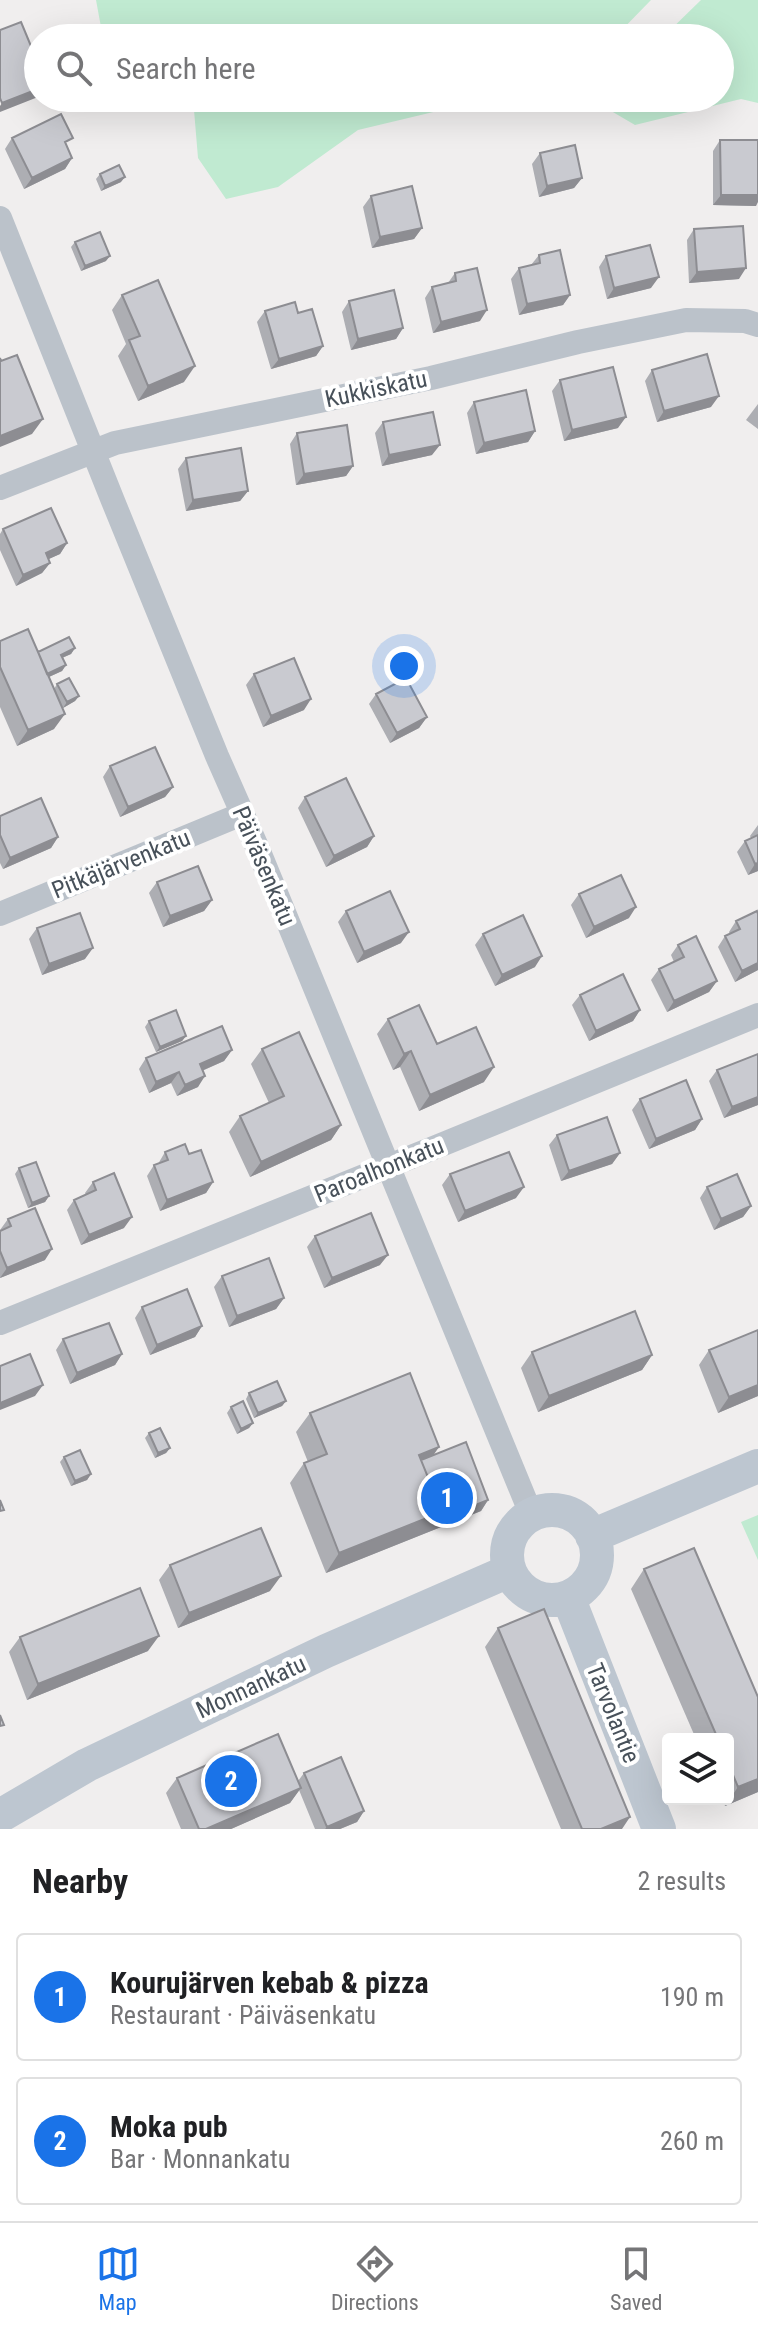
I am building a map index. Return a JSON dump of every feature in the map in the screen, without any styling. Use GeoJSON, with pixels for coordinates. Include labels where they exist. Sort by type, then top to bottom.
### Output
{"type":"FeatureCollection","features":[{"type":"Feature","properties":{"kind":"main road"},"geometry":{"type":"LineString","coordinates":[[592,1536],[758,1466]]}},
{"type":"Feature","properties":{"kind":"main road"},"geometry":{"type":"LineString","coordinates":[[559,1510],[578,1517],[592,1536],[597,1548],[597,1564],[581,1590],[568,1597],[541,1599],[527,1593],[509,1571],[506,1554],[509,1539],[518,1524],[531,1514],[559,1510]]}},
{"type":"Feature","properties":{"kind":"main road","name":"Monnankatu"},"geometry":{"type":"LineString","coordinates":[[0,1816],[87,1765],[326,1651],[509,1571]]}},
{"type":"Feature","properties":{"kind":"main road","name":"Tarvolantie"},"geometry":{"type":"LineString","coordinates":[[568,1597],[659,1829]]}},
{"type":"Feature","properties":{"kind":"street","name":"Päiväsenkatu"},"geometry":{"type":"LineString","coordinates":[[0,218],[531,1514]]}},
{"type":"Feature","properties":{"kind":"street","name":"Kukkiskatu"},"geometry":{"type":"LineString","coordinates":[[0,488],[115,443],[431,378],[537,351],[686,320],[745,321],[758,325]]}},
{"type":"Feature","properties":{"kind":"street","name":"Pitkäjärvenkatu"},"geometry":{"type":"LineString","coordinates":[[0,914],[242,814]]}},
{"type":"Feature","properties":{"kind":"street","name":"Paroalhonkatu"},"geometry":{"type":"LineString","coordinates":[[0,1323],[256,1218],[389,1168],[758,1015]]}},
{"type":"Feature","properties":{"kind":"green space"},"geometry":{"type":"Polygon","coordinates":[[[96,0],[651,0],[628,24],[100,24],[96,0]]]}},
{"type":"Feature","properties":{"kind":"green space"},"geometry":{"type":"Polygon","coordinates":[[[701,0],[758,0],[758,103],[734,101],[734,24],[676,24],[701,0]]]}},
{"type":"Feature","properties":{"kind":"green space"},"geometry":{"type":"Polygon","coordinates":[[[194,112],[433,112],[358,130],[278,187],[226,199],[198,158],[194,112]]]}},
{"type":"Feature","properties":{"kind":"green space"},"geometry":{"type":"Polygon","coordinates":[[[613,112],[688,112],[635,125],[613,112]]]}},
{"type":"Feature","properties":{"kind":"green space"},"geometry":{"type":"Polygon","coordinates":[[[758,1515],[758,1560],[741,1522],[758,1515]]]}},
{"type":"Feature","properties":{"kind":"building"},"geometry":{"type":"Polygon","coordinates":[[[21,22],[24,29],[24,94],[2,103],[0,98],[0,30],[21,22]]]}},
{"type":"Feature","properties":{"kind":"building"},"geometry":{"type":"Polygon","coordinates":[[[61,114],[73,138],[65,142],[72,158],[32,178],[12,138],[61,114]]]}},
{"type":"Feature","properties":{"kind":"building"},"geometry":{"type":"Polygon","coordinates":[[[720,140],[758,140],[758,195],[721,195],[720,140]]]}},
{"type":"Feature","properties":{"kind":"building"},"geometry":{"type":"Polygon","coordinates":[[[575,145],[582,178],[547,186],[540,153],[575,145]]]}},
{"type":"Feature","properties":{"kind":"building"},"geometry":{"type":"Polygon","coordinates":[[[119,165],[125,177],[105,186],[100,174],[119,165]]]}},
{"type":"Feature","properties":{"kind":"building"},"geometry":{"type":"Polygon","coordinates":[[[412,186],[422,228],[380,237],[371,196],[412,186]]]}},
{"type":"Feature","properties":{"kind":"building"},"geometry":{"type":"Polygon","coordinates":[[[743,226],[746,268],[697,272],[694,229],[743,226]]]}},
{"type":"Feature","properties":{"kind":"building"},"geometry":{"type":"Polygon","coordinates":[[[100,232],[110,256],[85,266],[75,242],[100,232]]]}},
{"type":"Feature","properties":{"kind":"building"},"geometry":{"type":"Polygon","coordinates":[[[650,245],[659,277],[614,288],[606,256],[650,245]]]}},
{"type":"Feature","properties":{"kind":"building"},"geometry":{"type":"Polygon","coordinates":[[[560,250],[570,295],[527,304],[519,268],[540,263],[539,255],[560,250]]]}},
{"type":"Feature","properties":{"kind":"building"},"geometry":{"type":"Polygon","coordinates":[[[477,268],[487,310],[441,322],[432,287],[456,281],[455,273],[477,268]]]}},
{"type":"Feature","properties":{"kind":"building"},"geometry":{"type":"Polygon","coordinates":[[[158,280],[195,366],[148,386],[129,340],[140,336],[122,295],[158,280]]]}},
{"type":"Feature","properties":{"kind":"building"},"geometry":{"type":"Polygon","coordinates":[[[394,290],[403,328],[358,339],[349,301],[394,290]]]}},
{"type":"Feature","properties":{"kind":"building"},"geometry":{"type":"Polygon","coordinates":[[[295,302],[298,313],[312,309],[323,346],[279,359],[265,311],[295,302]]]}},
{"type":"Feature","properties":{"kind":"building"},"geometry":{"type":"Polygon","coordinates":[[[707,354],[719,396],[664,411],[652,370],[707,354]]]}},
{"type":"Feature","properties":{"kind":"building"},"geometry":{"type":"Polygon","coordinates":[[[17,355],[43,419],[0,436],[0,358],[1,361],[17,355]]]}},
{"type":"Feature","properties":{"kind":"building"},"geometry":{"type":"Polygon","coordinates":[[[613,367],[626,417],[572,430],[560,380],[613,367]]]}},
{"type":"Feature","properties":{"kind":"building"},"geometry":{"type":"Polygon","coordinates":[[[526,390],[535,431],[484,443],[474,402],[526,390]]]}},
{"type":"Feature","properties":{"kind":"building"},"geometry":{"type":"Polygon","coordinates":[[[433,412],[440,445],[389,455],[383,422],[433,412]]]}},
{"type":"Feature","properties":{"kind":"building"},"geometry":{"type":"Polygon","coordinates":[[[347,425],[353,466],[304,474],[297,433],[347,425]]]}},
{"type":"Feature","properties":{"kind":"building"},"geometry":{"type":"Polygon","coordinates":[[[241,448],[248,491],[193,500],[186,458],[241,448]]]}},
{"type":"Feature","properties":{"kind":"building"},"geometry":{"type":"Polygon","coordinates":[[[51,508],[67,543],[46,553],[50,563],[23,575],[3,529],[51,508]]]}},
{"type":"Feature","properties":{"kind":"building"},"geometry":{"type":"Polygon","coordinates":[[[28,629],[65,714],[28,730],[0,667],[0,641],[28,629]]]}},
{"type":"Feature","properties":{"kind":"building"},"geometry":{"type":"Polygon","coordinates":[[[69,637],[75,648],[61,655],[66,665],[47,674],[38,652],[69,637]]]}},
{"type":"Feature","properties":{"kind":"building"},"geometry":{"type":"Polygon","coordinates":[[[294,658],[311,699],[271,716],[254,674],[294,658]]]}},
{"type":"Feature","properties":{"kind":"building"},"geometry":{"type":"Polygon","coordinates":[[[69,678],[79,696],[67,702],[57,684],[69,678]]]}},
{"type":"Feature","properties":{"kind":"building"},"geometry":{"type":"Polygon","coordinates":[[[406,678],[427,717],[397,733],[376,694],[406,678]]]}},
{"type":"Feature","properties":{"kind":"building"},"geometry":{"type":"Polygon","coordinates":[[[155,747],[173,787],[128,807],[110,766],[155,747]]]}},
{"type":"Feature","properties":{"kind":"building"},"geometry":{"type":"Polygon","coordinates":[[[346,778],[374,836],[334,856],[305,797],[346,778]]]}},
{"type":"Feature","properties":{"kind":"building"},"geometry":{"type":"Polygon","coordinates":[[[41,798],[58,837],[10,858],[0,835],[0,816],[41,798]]]}},
{"type":"Feature","properties":{"kind":"building"},"geometry":{"type":"Polygon","coordinates":[[[758,835],[758,863],[755,864],[745,841],[758,835]]]}},
{"type":"Feature","properties":{"kind":"building"},"geometry":{"type":"Polygon","coordinates":[[[198,866],[212,900],[170,916],[157,882],[198,866]]]}},
{"type":"Feature","properties":{"kind":"building"},"geometry":{"type":"Polygon","coordinates":[[[621,875],[636,907],[594,927],[579,894],[621,875]]]}},
{"type":"Feature","properties":{"kind":"building"},"geometry":{"type":"Polygon","coordinates":[[[390,891],[409,932],[364,952],[346,911],[390,891]]]}},
{"type":"Feature","properties":{"kind":"building"},"geometry":{"type":"Polygon","coordinates":[[[757,911],[758,963],[742,971],[725,936],[740,929],[736,921],[757,911]]]}},
{"type":"Feature","properties":{"kind":"building"},"geometry":{"type":"Polygon","coordinates":[[[80,913],[93,948],[49,964],[37,928],[80,913]]]}},
{"type":"Feature","properties":{"kind":"building"},"geometry":{"type":"Polygon","coordinates":[[[523,915],[542,956],[502,975],[483,934],[523,915]]]}},
{"type":"Feature","properties":{"kind":"building"},"geometry":{"type":"Polygon","coordinates":[[[696,936],[717,981],[674,1001],[659,969],[684,957],[678,945],[696,936]]]}},
{"type":"Feature","properties":{"kind":"building"},"geometry":{"type":"Polygon","coordinates":[[[623,974],[640,1010],[596,1031],[580,995],[623,974]]]}},
{"type":"Feature","properties":{"kind":"building"},"geometry":{"type":"Polygon","coordinates":[[[419,1005],[437,1044],[476,1027],[494,1067],[430,1095],[411,1051],[404,1054],[388,1019],[419,1005]]]}},
{"type":"Feature","properties":{"kind":"building"},"geometry":{"type":"Polygon","coordinates":[[[176,1010],[186,1036],[160,1047],[149,1021],[176,1010]]]}},
{"type":"Feature","properties":{"kind":"building"},"geometry":{"type":"Polygon","coordinates":[[[222,1026],[232,1050],[200,1064],[205,1076],[185,1085],[179,1072],[156,1082],[146,1058],[222,1026]]]}},
{"type":"Feature","properties":{"kind":"building"},"geometry":{"type":"Polygon","coordinates":[[[299,1032],[341,1125],[261,1162],[240,1116],[284,1096],[262,1049],[299,1032]]]}},
{"type":"Feature","properties":{"kind":"building"},"geometry":{"type":"Polygon","coordinates":[[[758,1054],[758,1097],[732,1107],[717,1070],[758,1054]]]}},
{"type":"Feature","properties":{"kind":"building"},"geometry":{"type":"Polygon","coordinates":[[[686,1080],[702,1119],[656,1139],[640,1099],[686,1080]]]}},
{"type":"Feature","properties":{"kind":"building"},"geometry":{"type":"Polygon","coordinates":[[[607,1117],[620,1153],[569,1171],[557,1135],[607,1117]]]}},
{"type":"Feature","properties":{"kind":"building"},"geometry":{"type":"Polygon","coordinates":[[[185,1144],[189,1154],[201,1150],[213,1182],[167,1200],[154,1165],[168,1160],[165,1152],[185,1144]]]}},
{"type":"Feature","properties":{"kind":"building"},"geometry":{"type":"Polygon","coordinates":[[[509,1152],[524,1187],[465,1211],[450,1174],[509,1152]]]}},
{"type":"Feature","properties":{"kind":"building"},"geometry":{"type":"Polygon","coordinates":[[[36,1162],[49,1196],[32,1203],[19,1168],[36,1162]]]}},
{"type":"Feature","properties":{"kind":"building"},"geometry":{"type":"Polygon","coordinates":[[[114,1173],[132,1217],[89,1235],[74,1200],[96,1190],[93,1182],[114,1173]]]}},
{"type":"Feature","properties":{"kind":"building"},"geometry":{"type":"Polygon","coordinates":[[[737,1174],[751,1206],[721,1219],[707,1187],[737,1174]]]}},
{"type":"Feature","properties":{"kind":"building"},"geometry":{"type":"Polygon","coordinates":[[[35,1208],[52,1249],[7,1268],[0,1251],[0,1231],[11,1226],[8,1219],[35,1208]]]}},
{"type":"Feature","properties":{"kind":"building"},"geometry":{"type":"Polygon","coordinates":[[[371,1213],[388,1255],[332,1278],[315,1236],[371,1213]]]}},
{"type":"Feature","properties":{"kind":"building"},"geometry":{"type":"Polygon","coordinates":[[[269,1258],[284,1298],[237,1316],[222,1276],[269,1258]]]}},
{"type":"Feature","properties":{"kind":"building"},"geometry":{"type":"Polygon","coordinates":[[[187,1289],[202,1326],[157,1345],[142,1307],[187,1289]]]}},
{"type":"Feature","properties":{"kind":"building"},"geometry":{"type":"Polygon","coordinates":[[[635,1311],[652,1355],[549,1396],[532,1352],[635,1311]]]}},
{"type":"Feature","properties":{"kind":"building"},"geometry":{"type":"Polygon","coordinates":[[[109,1323],[122,1354],[77,1373],[63,1339],[109,1323]]]}},
{"type":"Feature","properties":{"kind":"building"},"geometry":{"type":"Polygon","coordinates":[[[758,1330],[758,1385],[729,1397],[709,1350],[758,1330]]]}},
{"type":"Feature","properties":{"kind":"building"},"geometry":{"type":"Polygon","coordinates":[[[30,1354],[43,1385],[0,1403],[0,1366],[30,1354]]]}},
{"type":"Feature","properties":{"kind":"building"},"geometry":{"type":"Polygon","coordinates":[[[410,1373],[439,1447],[419,1455],[442,1512],[339,1553],[304,1463],[327,1454],[310,1413],[410,1373]]]}},
{"type":"Feature","properties":{"kind":"building"},"geometry":{"type":"Polygon","coordinates":[[[277,1381],[286,1401],[258,1413],[249,1393],[277,1381]]]}},
{"type":"Feature","properties":{"kind":"building"},"geometry":{"type":"Polygon","coordinates":[[[243,1401],[253,1423],[241,1429],[231,1407],[243,1401]]]}},
{"type":"Feature","properties":{"kind":"building"},"geometry":{"type":"Polygon","coordinates":[[[160,1428],[170,1448],[158,1453],[149,1433],[160,1428]]]}},
{"type":"Feature","properties":{"kind":"building"},"geometry":{"type":"Polygon","coordinates":[[[466,1442],[488,1500],[436,1521],[442,1512],[421,1460],[466,1442]]]}},
{"type":"Feature","properties":{"kind":"building"},"geometry":{"type":"Polygon","coordinates":[[[80,1450],[91,1474],[75,1481],[64,1457],[80,1450]]]}},
{"type":"Feature","properties":{"kind":"building"},"geometry":{"type":"Polygon","coordinates":[[[261,1528],[281,1576],[189,1613],[170,1565],[261,1528]]]}},
{"type":"Feature","properties":{"kind":"building"},"geometry":{"type":"Polygon","coordinates":[[[694,1548],[758,1697],[758,1779],[738,1787],[734,1777],[734,1733],[715,1733],[644,1569],[694,1548]]]}},
{"type":"Feature","properties":{"kind":"building"},"geometry":{"type":"Polygon","coordinates":[[[140,1588],[159,1636],[38,1684],[20,1637],[140,1588]]]}},
{"type":"Feature","properties":{"kind":"building"},"geometry":{"type":"Polygon","coordinates":[[[544,1609],[630,1817],[601,1829],[582,1829],[498,1628],[544,1609]]]}},
{"type":"Feature","properties":{"kind":"building"},"geometry":{"type":"Polygon","coordinates":[[[278,1734],[301,1788],[206,1829],[199,1829],[177,1778],[278,1734]]]}},
{"type":"Feature","properties":{"kind":"building"},"geometry":{"type":"Polygon","coordinates":[[[341,1757],[364,1811],[327,1827],[304,1773],[341,1757]]]}},
{"type":"Feature","properties":{"kind":"place","name":"Kourujärven kebab & pizza"},"geometry":{"type":"Point","coordinates":[447,1498]}},
{"type":"Feature","properties":{"kind":"place","name":"Moka pub"},"geometry":{"type":"Point","coordinates":[231,1781]}}]}
